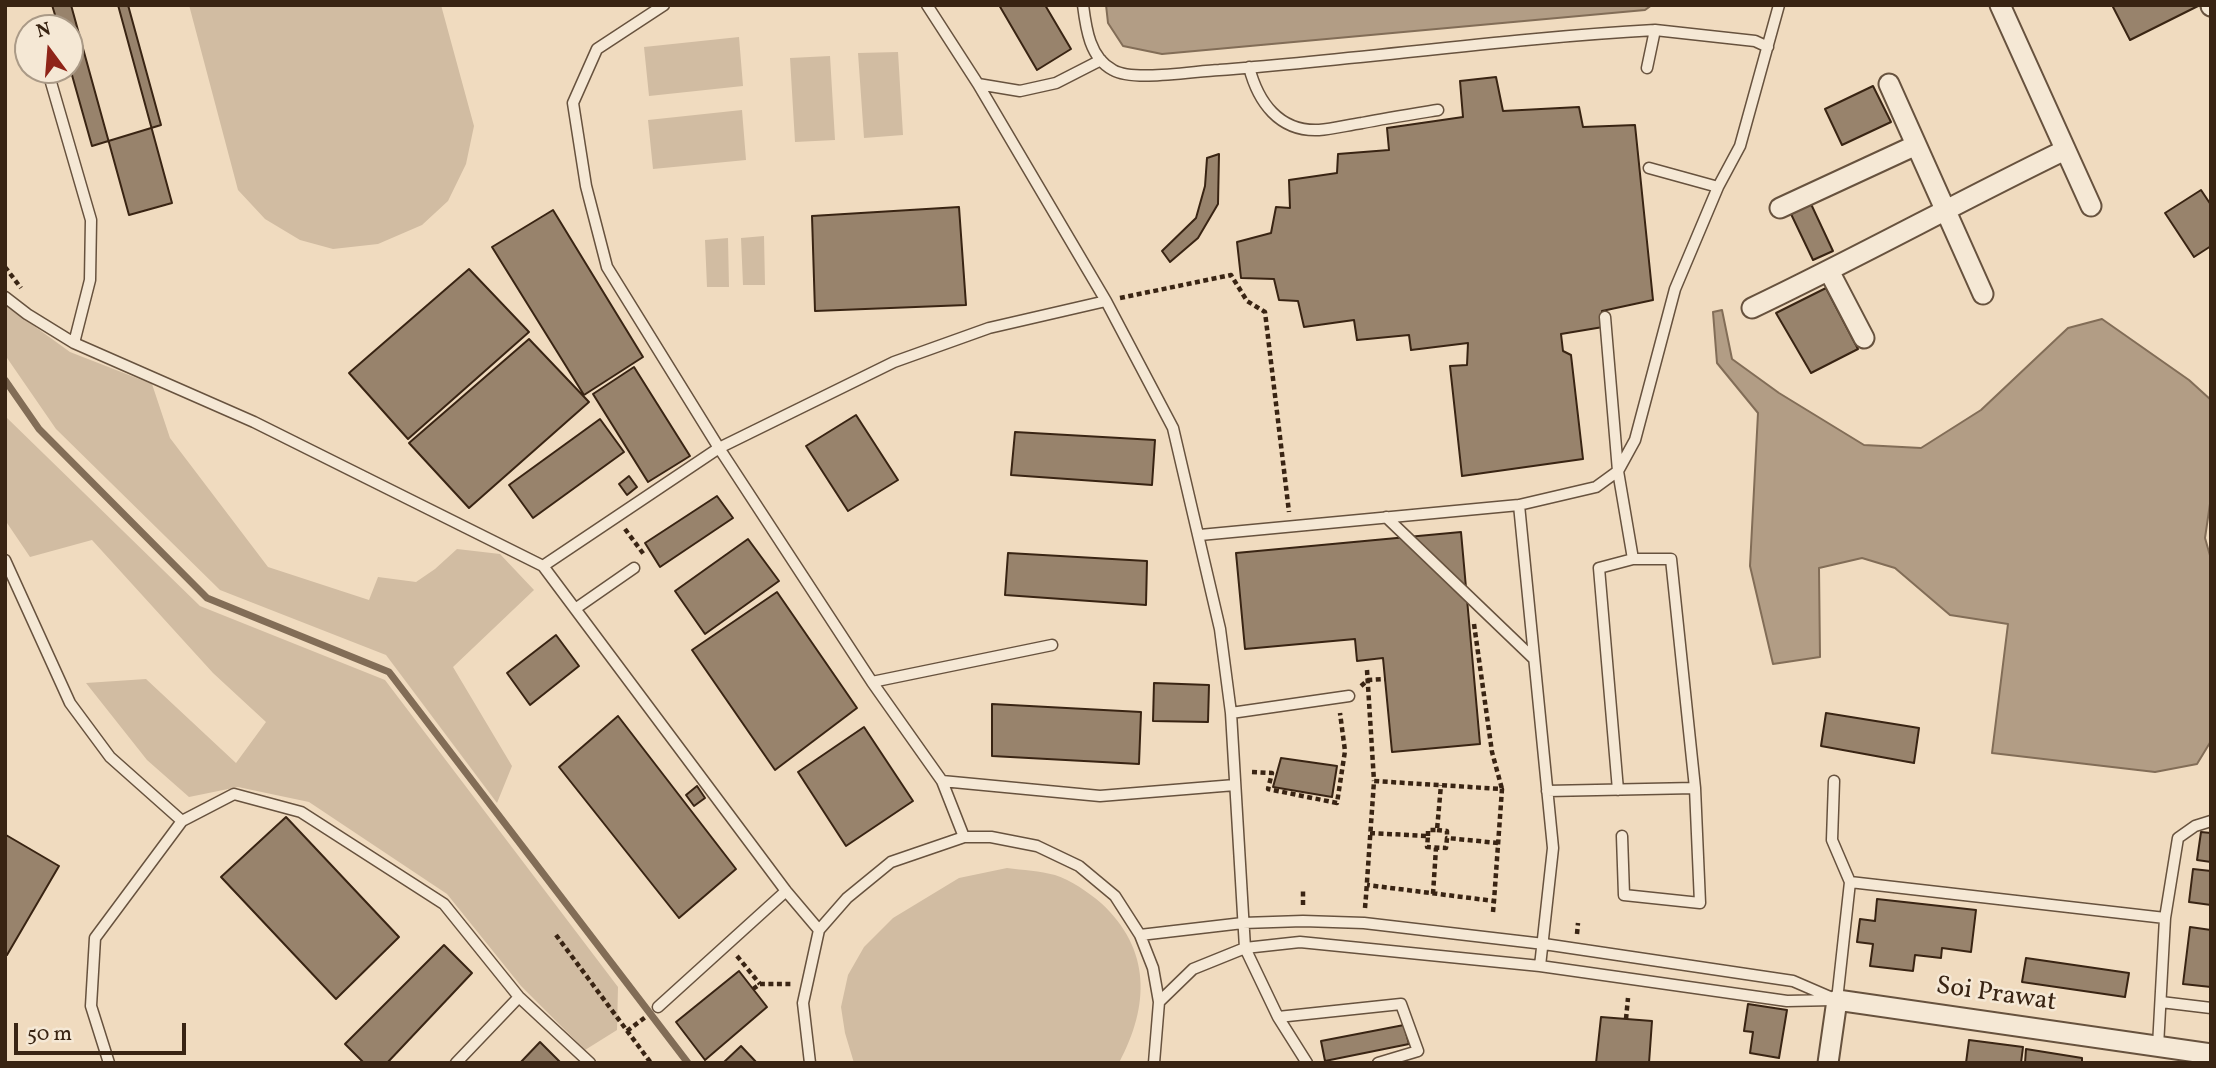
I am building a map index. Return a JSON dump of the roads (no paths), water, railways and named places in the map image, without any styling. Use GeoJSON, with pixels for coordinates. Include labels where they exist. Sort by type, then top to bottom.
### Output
{"type":"FeatureCollection","features":[{"type":"Feature","properties":{"kind":"street"},"geometry":{"type":"LineString","coordinates":[[2000,5],[2091,206]]}},
{"type":"Feature","properties":{"kind":"street"},"geometry":{"type":"LineString","coordinates":[[1889,84],[1914,146],[1983,294]]}},
{"type":"Feature","properties":{"kind":"street"},"geometry":{"type":"LineString","coordinates":[[1780,208],[1914,146]]}},
{"type":"Feature","properties":{"kind":"street"},"geometry":{"type":"LineString","coordinates":[[1752,308],[2064,149]]}},
{"type":"Feature","properties":{"kind":"street"},"geometry":{"type":"LineString","coordinates":[[1829,271],[1864,338]]}},
{"type":"Feature","properties":{"kind":"street"},"geometry":{"type":"LineString","coordinates":[[1828,1063],[1838,1000]]}},
{"type":"Feature","properties":{"kind":"street","name":"Soi Prawat"},"geometry":{"type":"LineString","coordinates":[[1838,1000],[2211,1054]]}},
{"type":"Feature","properties":{"kind":"lane"},"geometry":{"type":"LineString","coordinates":[[664,5],[597,49],[573,103],[586,186],[607,267],[719,448],[872,682],[942,781],[964,836]]}},
{"type":"Feature","properties":{"kind":"lane"},"geometry":{"type":"LineString","coordinates":[[927,5],[978,84],[1106,301],[1173,428],[1220,629],[1231,713],[1245,948],[1278,1017],[1307,1063]]}},
{"type":"Feature","properties":{"kind":"lane"},"geometry":{"type":"LineString","coordinates":[[1083,5],[1094,53],[1113,71],[1134,76],[1572,35],[1655,30],[1755,41],[1768,47]]}},
{"type":"Feature","properties":{"kind":"lane"},"geometry":{"type":"LineString","coordinates":[[1200,535],[1519,505],[1596,486],[1618,471],[1635,440],[1675,289],[1718,187],[1740,146],[1779,5]]}},
{"type":"Feature","properties":{"kind":"lane"},"geometry":{"type":"LineString","coordinates":[[1647,68],[1655,30]]}},
{"type":"Feature","properties":{"kind":"lane"},"geometry":{"type":"LineString","coordinates":[[978,84],[1020,91],[1056,83],[1101,60]]}},
{"type":"Feature","properties":{"kind":"lane"},"geometry":{"type":"LineString","coordinates":[[1249,67],[1254,87],[1262,101],[1275,117],[1296,127],[1318,130],[1438,110]]}},
{"type":"Feature","properties":{"kind":"lane"},"geometry":{"type":"LineString","coordinates":[[51,84],[91,220],[90,280],[74,343]]}},
{"type":"Feature","properties":{"kind":"lane"},"geometry":{"type":"LineString","coordinates":[[1648,168],[1718,187]]}},
{"type":"Feature","properties":{"kind":"lane"},"geometry":{"type":"LineString","coordinates":[[5,297],[74,343],[254,422],[543,566],[786,891],[819,930]]}},
{"type":"Feature","properties":{"kind":"lane"},"geometry":{"type":"LineString","coordinates":[[543,566],[719,448],[894,362],[989,328],[1106,301]]}},
{"type":"Feature","properties":{"kind":"lane"},"geometry":{"type":"LineString","coordinates":[[1605,317],[1618,471],[1633,559]]}},
{"type":"Feature","properties":{"kind":"lane"},"geometry":{"type":"LineString","coordinates":[[1519,505],[1553,848],[1540,966]]}},
{"type":"Feature","properties":{"kind":"lane"},"geometry":{"type":"LineString","coordinates":[[1386,517],[1534,659]]}},
{"type":"Feature","properties":{"kind":"lane"},"geometry":{"type":"LineString","coordinates":[[1618,790],[1599,568],[1633,559],[1671,559],[1695,788],[1700,903],[1624,895],[1622,836]]}},
{"type":"Feature","properties":{"kind":"lane"},"geometry":{"type":"LineString","coordinates":[[5,561],[70,703],[110,757],[182,821]]}},
{"type":"Feature","properties":{"kind":"lane"},"geometry":{"type":"LineString","coordinates":[[575,609],[634,568]]}},
{"type":"Feature","properties":{"kind":"lane"},"geometry":{"type":"LineString","coordinates":[[872,682],[1052,645]]}},
{"type":"Feature","properties":{"kind":"lane"},"geometry":{"type":"LineString","coordinates":[[1231,713],[1343,697]]}},
{"type":"Feature","properties":{"kind":"lane"},"geometry":{"type":"LineString","coordinates":[[942,781],[1100,796],[1235,785]]}},
{"type":"Feature","properties":{"kind":"lane"},"geometry":{"type":"LineString","coordinates":[[1834,781],[1832,839],[1850,882],[1838,1000]]}},
{"type":"Feature","properties":{"kind":"lane"},"geometry":{"type":"LineString","coordinates":[[1547,791],[1695,788]]}},
{"type":"Feature","properties":{"kind":"lane"},"geometry":{"type":"LineString","coordinates":[[109,1063],[91,1006],[95,938],[182,821],[234,794],[301,812],[444,904],[519,997],[590,1063]]}},
{"type":"Feature","properties":{"kind":"lane"},"geometry":{"type":"LineString","coordinates":[[2158,1046],[2165,918],[2178,838],[2195,826],[2211,821]]}},
{"type":"Feature","properties":{"kind":"lane"},"geometry":{"type":"LineString","coordinates":[[810,1063],[803,1003],[819,930],[847,898],[891,862],[964,836],[991,837],[1037,846],[1079,866],[1115,897],[1140,935],[1153,968],[1159,1002],[1154,1063]]}},
{"type":"Feature","properties":{"kind":"lane"},"geometry":{"type":"LineString","coordinates":[[1850,882],[2165,918]]}},
{"type":"Feature","properties":{"kind":"lane"},"geometry":{"type":"LineString","coordinates":[[658,1007],[786,891]]}},
{"type":"Feature","properties":{"kind":"lane"},"geometry":{"type":"LineString","coordinates":[[1140,935],[1243,923],[1364,923],[1544,944],[1793,981],[1838,1000]]}},
{"type":"Feature","properties":{"kind":"lane"},"geometry":{"type":"LineString","coordinates":[[1159,1002],[1193,969],[1245,948],[1300,942],[1540,966],[1787,1001],[1838,1000]]}},
{"type":"Feature","properties":{"kind":"lane"},"geometry":{"type":"LineString","coordinates":[[456,1063],[519,997]]}},
{"type":"Feature","properties":{"kind":"lane"},"geometry":{"type":"LineString","coordinates":[[2161,1002],[2211,1008]]}},
{"type":"Feature","properties":{"kind":"lane"},"geometry":{"type":"LineString","coordinates":[[1278,1017],[1401,1004],[1418,1051],[1378,1063]]}},
{"type":"Feature","properties":{"kind":"waterway"},"geometry":{"type":"LineString","coordinates":[[5,380],[39,429],[207,598],[389,672],[688,1063]]}}]}
